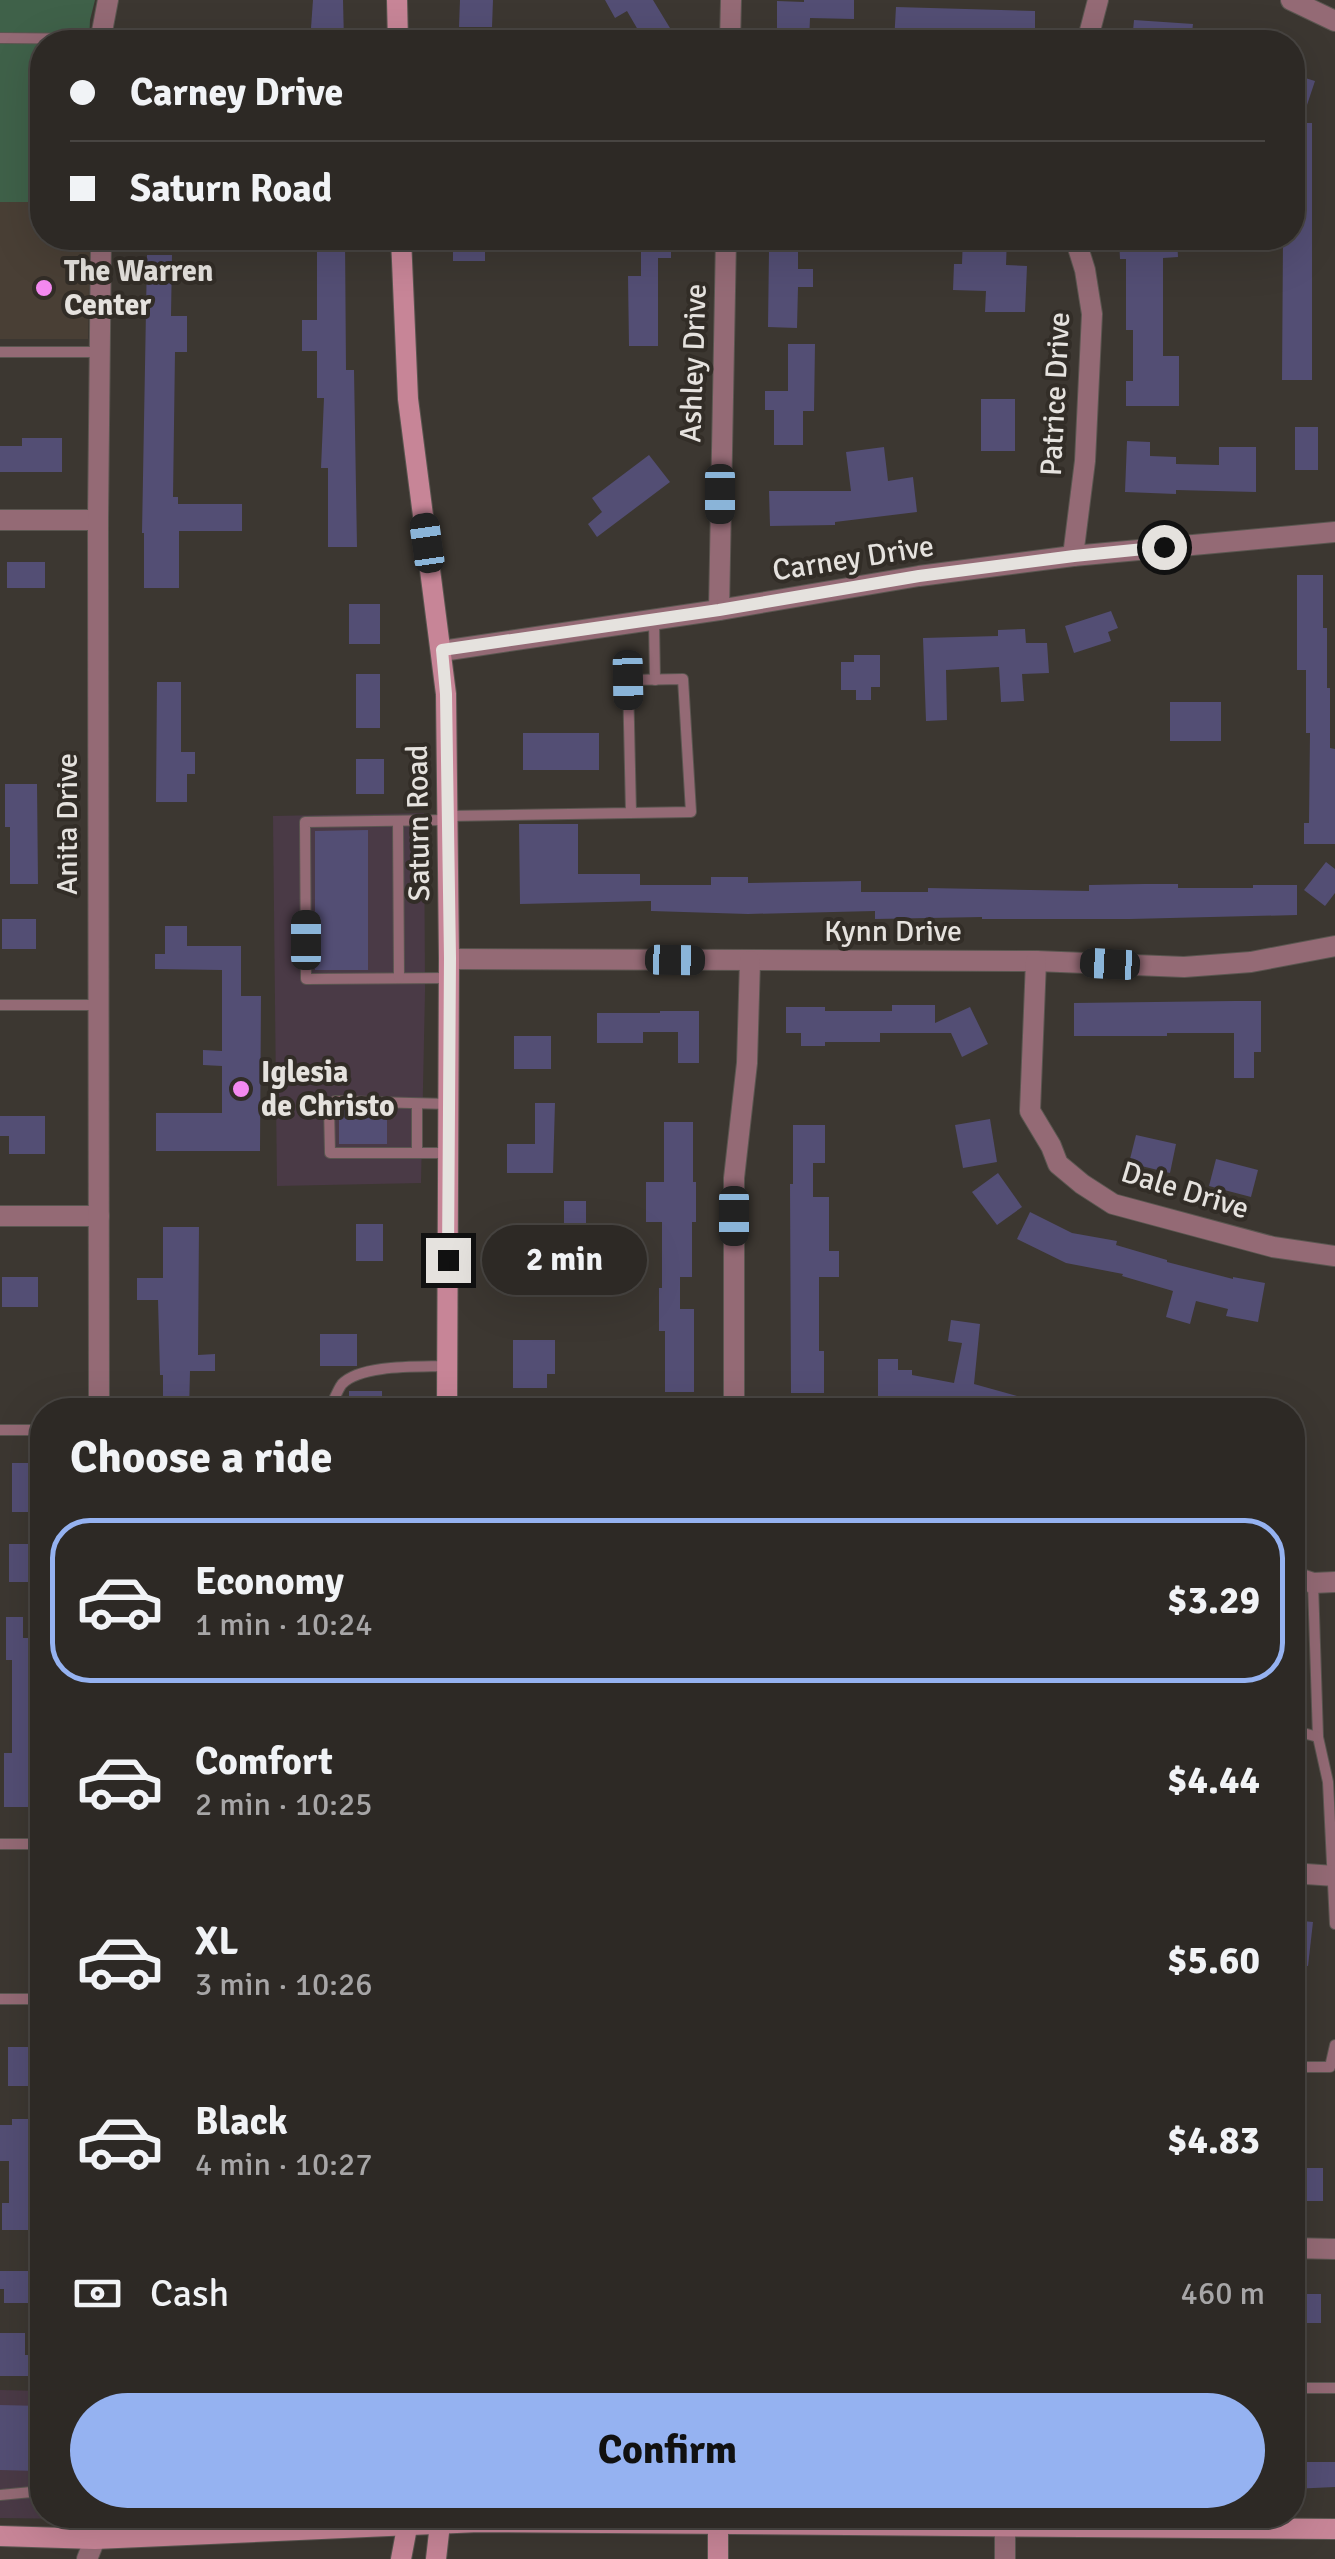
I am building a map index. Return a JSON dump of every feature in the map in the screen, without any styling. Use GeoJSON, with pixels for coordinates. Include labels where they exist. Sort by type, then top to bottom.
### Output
{"type":"FeatureCollection","features":[{"type":"Feature","properties":{"kind":"main road"},"geometry":{"type":"LineString","coordinates":[[397,0],[398,30]]}},
{"type":"Feature","properties":{"kind":"main road","name":"Saturn Road"},"geometry":{"type":"LineString","coordinates":[[402,250],[408,399],[446,694],[450,968],[447,1398]]}},
{"type":"Feature","properties":{"kind":"main road"},"geometry":{"type":"LineString","coordinates":[[1305,2527],[1335,2528]]}},
{"type":"Feature","properties":{"kind":"main road"},"geometry":{"type":"LineString","coordinates":[[0,2536],[95,2538],[141,2528]]}},
{"type":"Feature","properties":{"kind":"main road"},"geometry":{"type":"LineString","coordinates":[[402,2559],[408,2528]]}},
{"type":"Feature","properties":{"kind":"main road"},"geometry":{"type":"LineString","coordinates":[[436,2559],[440,2528]]}},
{"type":"Feature","properties":{"kind":"main road"},"geometry":{"type":"LineString","coordinates":[[718,2528],[718,2559]]}},
{"type":"Feature","properties":{"kind":"street"},"geometry":{"type":"LineString","coordinates":[[102,30],[108,0]]}},
{"type":"Feature","properties":{"kind":"street"},"geometry":{"type":"LineString","coordinates":[[730,30],[731,0]]}},
{"type":"Feature","properties":{"kind":"street"},"geometry":{"type":"LineString","coordinates":[[1089,30],[1098,0]]}},
{"type":"Feature","properties":{"kind":"street"},"geometry":{"type":"LineString","coordinates":[[1291,0],[1335,21]]}},
{"type":"Feature","properties":{"kind":"street","name":"Anita Drive"},"geometry":{"type":"LineString","coordinates":[[99,1398],[101,250]]}},
{"type":"Feature","properties":{"kind":"street","name":"Ashley Drive"},"geometry":{"type":"LineString","coordinates":[[719,610],[726,250]]}},
{"type":"Feature","properties":{"kind":"street","name":"Patrice Drive"},"geometry":{"type":"LineString","coordinates":[[1074,556],[1085,461],[1092,314],[1079,250]]}},
{"type":"Feature","properties":{"kind":"street"},"geometry":{"type":"LineString","coordinates":[[0,520],[98,520]]}},
{"type":"Feature","properties":{"kind":"street","name":"Carney Drive"},"geometry":{"type":"LineString","coordinates":[[442,650],[919,576],[1074,556],[1335,532]]}},
{"type":"Feature","properties":{"kind":"street","name":"Kynn Drive"},"geometry":{"type":"LineString","coordinates":[[450,968],[1036,960],[1184,968],[1251,962],[1335,946]]}},
{"type":"Feature","properties":{"kind":"street","name":"Dale Drive"},"geometry":{"type":"LineString","coordinates":[[1036,960],[1030,1112],[1058,1164],[1113,1204],[1273,1247],[1335,1256]]}},
{"type":"Feature","properties":{"kind":"street"},"geometry":{"type":"LineString","coordinates":[[734,1398],[734,1178],[746,1063],[750,961]]}},
{"type":"Feature","properties":{"kind":"street"},"geometry":{"type":"LineString","coordinates":[[0,1216],[99,1216]]}},
{"type":"Feature","properties":{"kind":"street"},"geometry":{"type":"LineString","coordinates":[[1305,1874],[1334,1876]]}},
{"type":"Feature","properties":{"kind":"street"},"geometry":{"type":"LineString","coordinates":[[1305,2248],[1335,2249]]}},
{"type":"Feature","properties":{"kind":"street"},"geometry":{"type":"LineString","coordinates":[[86,2559],[95,2528]]}},
{"type":"Feature","properties":{"kind":"street"},"geometry":{"type":"LineString","coordinates":[[1005,2528],[1005,2559]]}},
{"type":"Feature","properties":{"kind":"lane"},"geometry":{"type":"LineString","coordinates":[[0,38],[30,39]]}},
{"type":"Feature","properties":{"kind":"lane"},"geometry":{"type":"LineString","coordinates":[[0,352],[100,352]]}},
{"type":"Feature","properties":{"kind":"lane"},"geometry":{"type":"LineString","coordinates":[[654,620],[655,680]]}},
{"type":"Feature","properties":{"kind":"lane"},"geometry":{"type":"LineString","coordinates":[[450,968],[399,978],[306,979],[305,822],[691,812],[684,679],[628,680],[630,812]]}},
{"type":"Feature","properties":{"kind":"lane"},"geometry":{"type":"LineString","coordinates":[[398,821],[399,978]]}},
{"type":"Feature","properties":{"kind":"lane"},"geometry":{"type":"LineString","coordinates":[[0,1005],[97,1005]]}},
{"type":"Feature","properties":{"kind":"lane"},"geometry":{"type":"LineString","coordinates":[[448,1104],[335,1101],[329,1107],[330,1153],[448,1153]]}},
{"type":"Feature","properties":{"kind":"lane"},"geometry":{"type":"LineString","coordinates":[[417,1104],[417,1153]]}},
{"type":"Feature","properties":{"kind":"lane"},"geometry":{"type":"LineString","coordinates":[[335,1398],[342,1384],[358,1374],[447,1366]]}},
{"type":"Feature","properties":{"kind":"lane"},"geometry":{"type":"LineString","coordinates":[[0,1430],[30,1430]]}},
{"type":"Feature","properties":{"kind":"lane"},"geometry":{"type":"LineString","coordinates":[[1324,1582],[1318,1737],[1328,1782],[1335,1924]]}},
{"type":"Feature","properties":{"kind":"lane"},"geometry":{"type":"LineString","coordinates":[[1305,1734],[1318,1737]]}},
{"type":"Feature","properties":{"kind":"lane"},"geometry":{"type":"LineString","coordinates":[[0,1844],[30,1844]]}},
{"type":"Feature","properties":{"kind":"lane"},"geometry":{"type":"LineString","coordinates":[[0,1999],[30,1999]]}},
{"type":"Feature","properties":{"kind":"lane"},"geometry":{"type":"LineString","coordinates":[[1305,2067],[1330,2067],[1335,2045]]}},
{"type":"Feature","properties":{"kind":"lane"},"geometry":{"type":"LineString","coordinates":[[1305,2388],[1335,2388]]}},
{"type":"Feature","properties":{"kind":"lane"},"geometry":{"type":"LineString","coordinates":[[0,2495],[30,2492]]}},
{"type":"Feature","properties":{"kind":"shaded area","name":"The Warren Center"},"geometry":{"type":"Polygon","coordinates":[[[0,202],[30,202],[30,250],[90,250],[88,339],[0,339],[0,202]]]}},
{"type":"Feature","properties":{"kind":"shaded area"},"geometry":{"type":"Polygon","coordinates":[[[424,813],[421,1183],[277,1186],[273,816],[424,813]]]}},
{"type":"Feature","properties":{"kind":"shaded area"},"geometry":{"type":"Polygon","coordinates":[[[0,2390],[30,2391],[30,2518],[0,2518],[0,2390]]]}},
{"type":"Feature","properties":{"kind":"green space"},"geometry":{"type":"Polygon","coordinates":[[[0,0],[95,0],[90,30],[30,30],[30,202],[0,202],[0,0]]]}},
{"type":"Feature","properties":{"kind":"building"},"geometry":{"type":"Polygon","coordinates":[[[313,0],[343,0],[344,30],[311,30],[313,0]]]}},
{"type":"Feature","properties":{"kind":"building"},"geometry":{"type":"Polygon","coordinates":[[[460,0],[493,0],[492,27],[459,27],[460,0]]]}},
{"type":"Feature","properties":{"kind":"building"},"geometry":{"type":"Polygon","coordinates":[[[605,0],[653,0],[671,30],[638,30],[627,11],[615,18],[605,0]]]}},
{"type":"Feature","properties":{"kind":"building"},"geometry":{"type":"Polygon","coordinates":[[[854,0],[854,19],[810,18],[810,30],[777,30],[777,1],[854,0]]]}},
{"type":"Feature","properties":{"kind":"building"},"geometry":{"type":"Polygon","coordinates":[[[896,7],[1035,11],[1035,30],[895,30],[896,7]]]}},
{"type":"Feature","properties":{"kind":"building"},"geometry":{"type":"Polygon","coordinates":[[[1134,20],[1193,24],[1192,30],[1133,30],[1134,20]]]}},
{"type":"Feature","properties":{"kind":"building"},"geometry":{"type":"Polygon","coordinates":[[[1305,78],[1315,81],[1305,111],[1305,78]]]}},
{"type":"Feature","properties":{"kind":"building"},"geometry":{"type":"Polygon","coordinates":[[[1305,123],[1312,123],[1312,380],[1282,380],[1283,250],[1305,250],[1305,123]]]}},
{"type":"Feature","properties":{"kind":"building"},"geometry":{"type":"Polygon","coordinates":[[[317,250],[345,250],[346,370],[354,370],[357,547],[328,547],[328,468],[321,468],[324,398],[317,398],[317,351],[302,351],[302,320],[317,320],[317,250]]]}},
{"type":"Feature","properties":{"kind":"building"},"geometry":{"type":"Polygon","coordinates":[[[453,250],[485,250],[485,261],[453,261],[453,250]]]}},
{"type":"Feature","properties":{"kind":"building"},"geometry":{"type":"Polygon","coordinates":[[[641,250],[671,250],[671,258],[658,258],[658,346],[629,346],[628,276],[641,276],[641,250]]]}},
{"type":"Feature","properties":{"kind":"building"},"geometry":{"type":"Polygon","coordinates":[[[769,250],[798,251],[798,269],[813,269],[813,287],[798,287],[797,328],[768,327],[769,250]]]}},
{"type":"Feature","properties":{"kind":"building"},"geometry":{"type":"Polygon","coordinates":[[[963,250],[1007,250],[1006,265],[1027,266],[1025,312],[985,312],[986,291],[953,290],[954,264],[962,264],[963,250]]]}},
{"type":"Feature","properties":{"kind":"building"},"geometry":{"type":"Polygon","coordinates":[[[1120,250],[1178,250],[1178,257],[1163,258],[1163,356],[1179,356],[1179,406],[1126,406],[1126,381],[1133,381],[1133,330],[1126,330],[1126,259],[1120,259],[1120,250]]]}},
{"type":"Feature","properties":{"kind":"building"},"geometry":{"type":"Polygon","coordinates":[[[147,255],[172,255],[171,316],[187,316],[187,352],[175,352],[173,497],[178,497],[178,504],[242,504],[242,531],[179,531],[179,588],[144,588],[147,255]]]}},
{"type":"Feature","properties":{"kind":"building"},"geometry":{"type":"Polygon","coordinates":[[[788,344],[815,344],[814,411],[803,411],[803,445],[774,445],[774,410],[765,410],[765,391],[788,391],[788,344]]]}},
{"type":"Feature","properties":{"kind":"building"},"geometry":{"type":"Polygon","coordinates":[[[981,399],[1015,399],[1015,451],[981,451],[981,399]]]}},
{"type":"Feature","properties":{"kind":"building"},"geometry":{"type":"Polygon","coordinates":[[[1295,427],[1318,427],[1318,470],[1295,470],[1295,427]]]}},
{"type":"Feature","properties":{"kind":"building"},"geometry":{"type":"Polygon","coordinates":[[[22,438],[62,438],[62,472],[0,472],[0,446],[22,446],[22,438]]]}},
{"type":"Feature","properties":{"kind":"building"},"geometry":{"type":"Polygon","coordinates":[[[1127,441],[1150,442],[1150,456],[1176,457],[1176,464],[1219,465],[1219,447],[1256,447],[1256,492],[1125,492],[1127,441]]]}},
{"type":"Feature","properties":{"kind":"building"},"geometry":{"type":"Polygon","coordinates":[[[884,447],[888,481],[913,477],[917,512],[835,525],[770,526],[769,491],[851,491],[846,452],[884,447]]]}},
{"type":"Feature","properties":{"kind":"building"},"geometry":{"type":"Polygon","coordinates":[[[649,455],[670,482],[597,537],[588,524],[602,512],[592,498],[649,455]]]}},
{"type":"Feature","properties":{"kind":"building"},"geometry":{"type":"Polygon","coordinates":[[[7,562],[45,562],[45,588],[7,588],[7,562]]]}},
{"type":"Feature","properties":{"kind":"building"},"geometry":{"type":"Polygon","coordinates":[[[1297,575],[1323,575],[1330,748],[1335,749],[1335,844],[1304,844],[1304,823],[1309,823],[1310,733],[1306,733],[1306,670],[1297,670],[1297,575]]]}},
{"type":"Feature","properties":{"kind":"building"},"geometry":{"type":"Polygon","coordinates":[[[349,604],[380,604],[380,644],[349,644],[349,604]]]}},
{"type":"Feature","properties":{"kind":"building"},"geometry":{"type":"Polygon","coordinates":[[[1111,611],[1118,628],[1108,632],[1111,641],[1074,653],[1065,626],[1111,611]]]}},
{"type":"Feature","properties":{"kind":"building"},"geometry":{"type":"Polygon","coordinates":[[[1025,629],[1026,643],[1047,643],[1049,673],[1022,674],[1024,701],[1001,702],[999,667],[946,670],[947,720],[926,721],[923,638],[998,636],[998,630],[1025,629]]]}},
{"type":"Feature","properties":{"kind":"building"},"geometry":{"type":"Polygon","coordinates":[[[854,655],[880,655],[880,687],[871,687],[871,700],[856,700],[856,690],[841,690],[841,662],[854,662],[854,655]]]}},
{"type":"Feature","properties":{"kind":"building"},"geometry":{"type":"Polygon","coordinates":[[[356,674],[380,674],[380,728],[356,728],[356,674]]]}},
{"type":"Feature","properties":{"kind":"building"},"geometry":{"type":"Polygon","coordinates":[[[157,682],[181,682],[181,752],[195,752],[195,774],[187,774],[187,802],[156,802],[157,682]]]}},
{"type":"Feature","properties":{"kind":"building"},"geometry":{"type":"Polygon","coordinates":[[[1170,702],[1221,702],[1221,741],[1170,741],[1170,702]]]}},
{"type":"Feature","properties":{"kind":"building"},"geometry":{"type":"Polygon","coordinates":[[[523,733],[599,733],[599,770],[523,770],[523,733]]]}},
{"type":"Feature","properties":{"kind":"building"},"geometry":{"type":"Polygon","coordinates":[[[356,759],[384,759],[384,794],[356,794],[356,759]]]}},
{"type":"Feature","properties":{"kind":"building"},"geometry":{"type":"Polygon","coordinates":[[[5,784],[37,784],[38,884],[10,884],[5,784]]]}},
{"type":"Feature","properties":{"kind":"building"},"geometry":{"type":"Polygon","coordinates":[[[519,824],[578,824],[578,874],[640,874],[640,885],[711,885],[711,877],[748,877],[748,883],[861,881],[861,892],[928,892],[928,888],[1089,891],[1089,885],[1144,884],[1178,884],[1178,888],[1297,885],[1297,915],[875,919],[875,911],[651,911],[651,901],[520,904],[519,824]]]}},
{"type":"Feature","properties":{"kind":"building"},"geometry":{"type":"Polygon","coordinates":[[[368,830],[368,970],[315,970],[315,831],[368,830]]]}},
{"type":"Feature","properties":{"kind":"building"},"geometry":{"type":"Polygon","coordinates":[[[1326,862],[1335,869],[1335,893],[1325,906],[1304,890],[1326,862]]]}},
{"type":"Feature","properties":{"kind":"building"},"geometry":{"type":"Polygon","coordinates":[[[2,919],[36,919],[36,949],[2,949],[2,919]]]}},
{"type":"Feature","properties":{"kind":"building","name":"Iglesia de Christo"},"geometry":{"type":"Polygon","coordinates":[[[165,926],[187,926],[187,946],[241,946],[241,996],[261,996],[260,1151],[156,1151],[156,1113],[222,1113],[222,1066],[203,1065],[203,1050],[222,1051],[222,970],[155,969],[155,954],[165,954],[165,926]]]}},
{"type":"Feature","properties":{"kind":"building"},"geometry":{"type":"Polygon","coordinates":[[[1261,1001],[1261,1052],[1254,1052],[1254,1078],[1234,1078],[1234,1033],[1074,1036],[1074,1003],[1261,1001]]]}},
{"type":"Feature","properties":{"kind":"building"},"geometry":{"type":"Polygon","coordinates":[[[892,1005],[935,1005],[935,1023],[970,1007],[988,1044],[962,1057],[951,1033],[880,1033],[880,1042],[801,1046],[801,1033],[786,1033],[786,1007],[892,1011],[892,1005]]]}},
{"type":"Feature","properties":{"kind":"building"},"geometry":{"type":"Polygon","coordinates":[[[699,1011],[699,1063],[678,1063],[678,1032],[643,1032],[643,1043],[597,1043],[597,1013],[699,1011]]]}},
{"type":"Feature","properties":{"kind":"building"},"geometry":{"type":"Polygon","coordinates":[[[514,1036],[551,1036],[551,1069],[514,1069],[514,1036]]]}},
{"type":"Feature","properties":{"kind":"building"},"geometry":{"type":"Polygon","coordinates":[[[535,1103],[555,1103],[553,1173],[507,1173],[507,1144],[535,1144],[535,1103]]]}},
{"type":"Feature","properties":{"kind":"building"},"geometry":{"type":"Polygon","coordinates":[[[339,1110],[387,1111],[387,1144],[339,1144],[339,1110]]]}},
{"type":"Feature","properties":{"kind":"building"},"geometry":{"type":"Polygon","coordinates":[[[0,1116],[45,1116],[45,1154],[9,1154],[9,1136],[0,1136],[0,1116]]]}},
{"type":"Feature","properties":{"kind":"building"},"geometry":{"type":"Polygon","coordinates":[[[990,1119],[997,1162],[963,1168],[955,1125],[990,1119]]]}},
{"type":"Feature","properties":{"kind":"building"},"geometry":{"type":"Polygon","coordinates":[[[664,1122],[693,1122],[696,1222],[692,1222],[692,1277],[680,1277],[680,1309],[694,1309],[694,1392],[665,1392],[665,1331],[659,1331],[662,1222],[646,1222],[646,1182],[664,1182],[664,1122]]]}},
{"type":"Feature","properties":{"kind":"building"},"geometry":{"type":"Polygon","coordinates":[[[793,1125],[825,1125],[825,1163],[813,1163],[813,1197],[829,1197],[829,1251],[839,1251],[839,1277],[819,1277],[819,1351],[824,1351],[824,1393],[791,1393],[793,1125]]]}},
{"type":"Feature","properties":{"kind":"building"},"geometry":{"type":"Polygon","coordinates":[[[1136,1135],[1176,1144],[1170,1173],[1129,1163],[1136,1135]]]}},
{"type":"Feature","properties":{"kind":"building"},"geometry":{"type":"Polygon","coordinates":[[[1216,1159],[1258,1170],[1251,1197],[1209,1186],[1216,1159]]]}},
{"type":"Feature","properties":{"kind":"building"},"geometry":{"type":"Polygon","coordinates":[[[998,1173],[1022,1207],[997,1225],[972,1192],[998,1173]]]}},
{"type":"Feature","properties":{"kind":"building"},"geometry":{"type":"Polygon","coordinates":[[[564,1201],[586,1201],[586,1244],[540,1244],[540,1294],[510,1294],[510,1224],[564,1224],[564,1201]]]}},
{"type":"Feature","properties":{"kind":"building"},"geometry":{"type":"Polygon","coordinates":[[[1030,1212],[1072,1233],[1117,1241],[1116,1245],[1167,1262],[1265,1283],[1258,1322],[1226,1316],[1228,1309],[1196,1301],[1190,1324],[1166,1317],[1173,1291],[1123,1274],[1066,1263],[1017,1239],[1030,1212]]]}},
{"type":"Feature","properties":{"kind":"building"},"geometry":{"type":"Polygon","coordinates":[[[356,1224],[383,1224],[383,1261],[356,1261],[356,1224]]]}},
{"type":"Feature","properties":{"kind":"building"},"geometry":{"type":"Polygon","coordinates":[[[163,1227],[199,1227],[198,1355],[215,1354],[215,1371],[190,1371],[189,1398],[163,1398],[158,1300],[137,1300],[137,1278],[163,1278],[163,1227]]]}},
{"type":"Feature","properties":{"kind":"building"},"geometry":{"type":"Polygon","coordinates":[[[2,1277],[38,1277],[38,1307],[2,1307],[2,1277]]]}},
{"type":"Feature","properties":{"kind":"building"},"geometry":{"type":"Polygon","coordinates":[[[951,1320],[980,1324],[974,1384],[1024,1398],[878,1398],[878,1359],[898,1359],[898,1370],[912,1370],[912,1375],[954,1383],[962,1343],[948,1341],[951,1320]]]}},
{"type":"Feature","properties":{"kind":"building"},"geometry":{"type":"Polygon","coordinates":[[[320,1334],[357,1334],[357,1366],[320,1366],[320,1334]]]}},
{"type":"Feature","properties":{"kind":"building"},"geometry":{"type":"Polygon","coordinates":[[[513,1340],[555,1340],[555,1374],[547,1374],[547,1388],[513,1388],[513,1340]]]}},
{"type":"Feature","properties":{"kind":"building"},"geometry":{"type":"Polygon","coordinates":[[[349,1391],[382,1391],[382,1398],[349,1398],[349,1391]]]}},
{"type":"Feature","properties":{"kind":"building"},"geometry":{"type":"Polygon","coordinates":[[[12,1463],[30,1463],[30,1512],[12,1512],[12,1463]]]}},
{"type":"Feature","properties":{"kind":"building"},"geometry":{"type":"Polygon","coordinates":[[[9,1544],[30,1544],[30,1582],[9,1582],[9,1544]]]}},
{"type":"Feature","properties":{"kind":"building"},"geometry":{"type":"Polygon","coordinates":[[[6,1617],[23,1617],[23,1638],[30,1638],[30,1807],[4,1807],[4,1753],[12,1753],[12,1660],[6,1660],[6,1617]]]}},
{"type":"Feature","properties":{"kind":"building"},"geometry":{"type":"Polygon","coordinates":[[[1305,1921],[1313,1922],[1305,1966],[1305,1921]]]}},
{"type":"Feature","properties":{"kind":"building"},"geometry":{"type":"Polygon","coordinates":[[[8,2047],[30,2047],[30,2086],[8,2086],[8,2047]]]}},
{"type":"Feature","properties":{"kind":"building"},"geometry":{"type":"Polygon","coordinates":[[[12,2119],[30,2119],[30,2230],[2,2230],[2,2203],[9,2203],[9,2161],[0,2161],[0,2125],[12,2125],[12,2119]]]}},
{"type":"Feature","properties":{"kind":"building"},"geometry":{"type":"Polygon","coordinates":[[[1305,2168],[1323,2168],[1323,2201],[1305,2201],[1305,2168]]]}},
{"type":"Feature","properties":{"kind":"building"},"geometry":{"type":"Polygon","coordinates":[[[0,2271],[30,2271],[30,2303],[4,2303],[4,2289],[0,2289],[0,2271]]]}},
{"type":"Feature","properties":{"kind":"building"},"geometry":{"type":"Polygon","coordinates":[[[1305,2294],[1321,2294],[1321,2323],[1305,2323],[1305,2294]]]}},
{"type":"Feature","properties":{"kind":"building"},"geometry":{"type":"Polygon","coordinates":[[[0,2333],[25,2333],[30,2376],[0,2376],[0,2333]]]}},
{"type":"Feature","properties":{"kind":"building"},"geometry":{"type":"Polygon","coordinates":[[[0,2405],[30,2406],[30,2471],[0,2470],[0,2405]]]}},
{"type":"Feature","properties":{"kind":"building"},"geometry":{"type":"Polygon","coordinates":[[[1305,2462],[1335,2462],[1335,2487],[1305,2488],[1305,2462]]]}},
{"type":"Feature","properties":{"kind":"place","name":"The Warren Center"},"geometry":{"type":"Point","coordinates":[44,288]}},
{"type":"Feature","properties":{"kind":"place","name":"Iglesia de Christo"},"geometry":{"type":"Point","coordinates":[241,1089]}},
{"type":"Feature","properties":{"kind":"route"},"geometry":{"type":"LineString","coordinates":[[448,1260],[450,958],[442,650],[919,576],[1164,547]]}}]}
